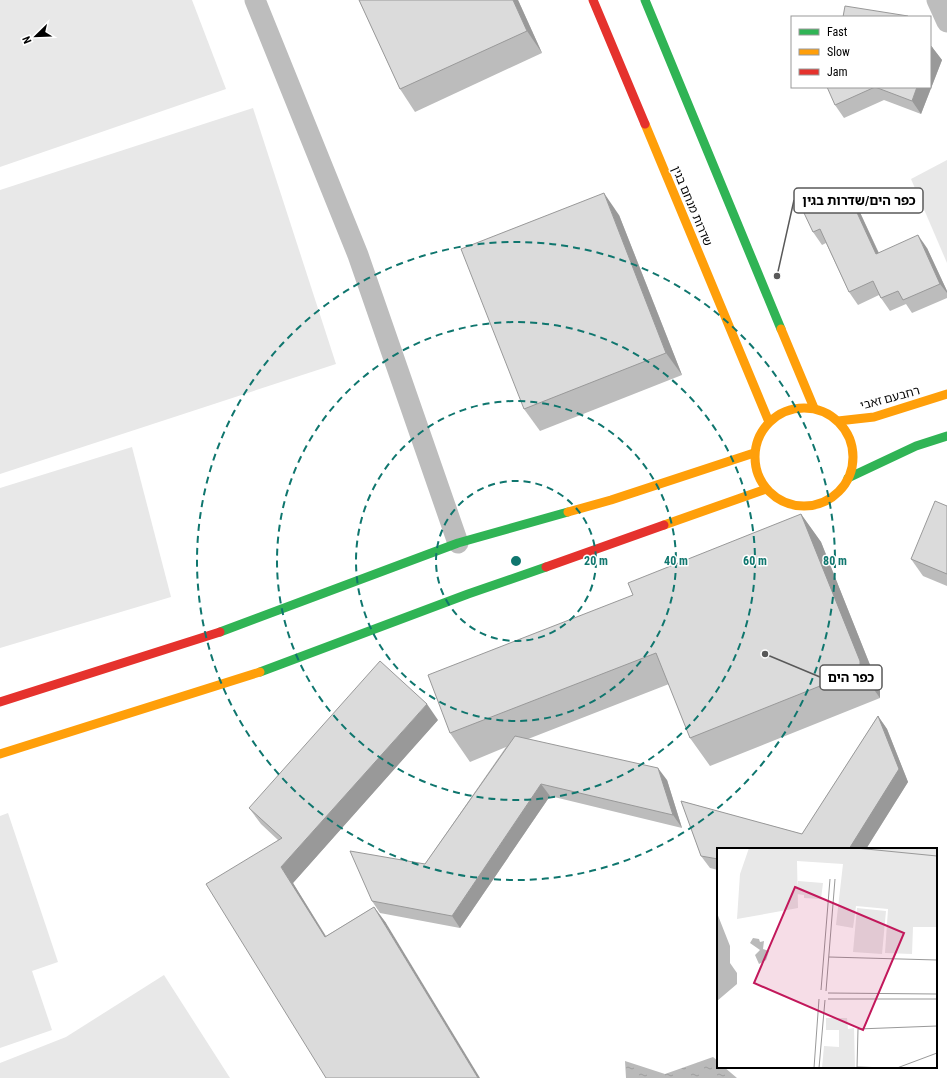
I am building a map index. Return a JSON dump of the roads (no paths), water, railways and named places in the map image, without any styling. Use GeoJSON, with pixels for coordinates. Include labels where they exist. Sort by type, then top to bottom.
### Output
{"type":"FeatureCollection","features":[{"type":"Feature","properties":{"kind":"street"},"geometry":{"type":"LineString","coordinates":[[255,0],[358,255],[458,544]]}},
{"type":"Feature","properties":{"kind":"street","name":"שדרות מנחם בגין"},"geometry":{"type":"LineString","coordinates":[[593,0],[769,422]]}},
{"type":"Feature","properties":{"kind":"street"},"geometry":{"type":"LineString","coordinates":[[645,0],[814,408]]}},
{"type":"Feature","properties":{"kind":"street"},"geometry":{"type":"LineString","coordinates":[[937,0],[947,22]]}},
{"type":"Feature","properties":{"kind":"street","name":"רחבעם זאבי"},"geometry":{"type":"LineString","coordinates":[[838,421],[874,417],[947,394]]}},
{"type":"Feature","properties":{"kind":"street"},"geometry":{"type":"LineString","coordinates":[[798,408],[814,408],[827,413],[838,421],[846,432],[852,444],[854,457],[851,472],[845,485],[835,496],[822,504],[807,507],[792,506],[778,499],[766,489],[759,478],[755,466],[754,453],[759,436],[769,422],[782,412],[798,408]]}},
{"type":"Feature","properties":{"kind":"street"},"geometry":{"type":"LineString","coordinates":[[848,478],[916,446],[947,436]]}},
{"type":"Feature","properties":{"kind":"street"},"geometry":{"type":"LineString","coordinates":[[0,702],[203,638],[458,544],[611,500],[754,453]]}},
{"type":"Feature","properties":{"kind":"street"},"geometry":{"type":"LineString","coordinates":[[0,754],[257,673],[468,594],[766,489]]}},
{"type":"Feature","properties":{"kind":"water"},"geometry":{"type":"Polygon","coordinates":[[[713,1057],[717,1060],[717,1068],[725,1068],[737,1078],[626,1078],[625,1061],[665,1074],[713,1057]]]}},
{"type":"Feature","properties":{"kind":"place","name":"כפר הים/שדרות בגין"},"geometry":{"type":"Point","coordinates":[777,276]}},
{"type":"Feature","properties":{"kind":"place","name":"כפר הים"},"geometry":{"type":"Point","coordinates":[765,654]}}]}
